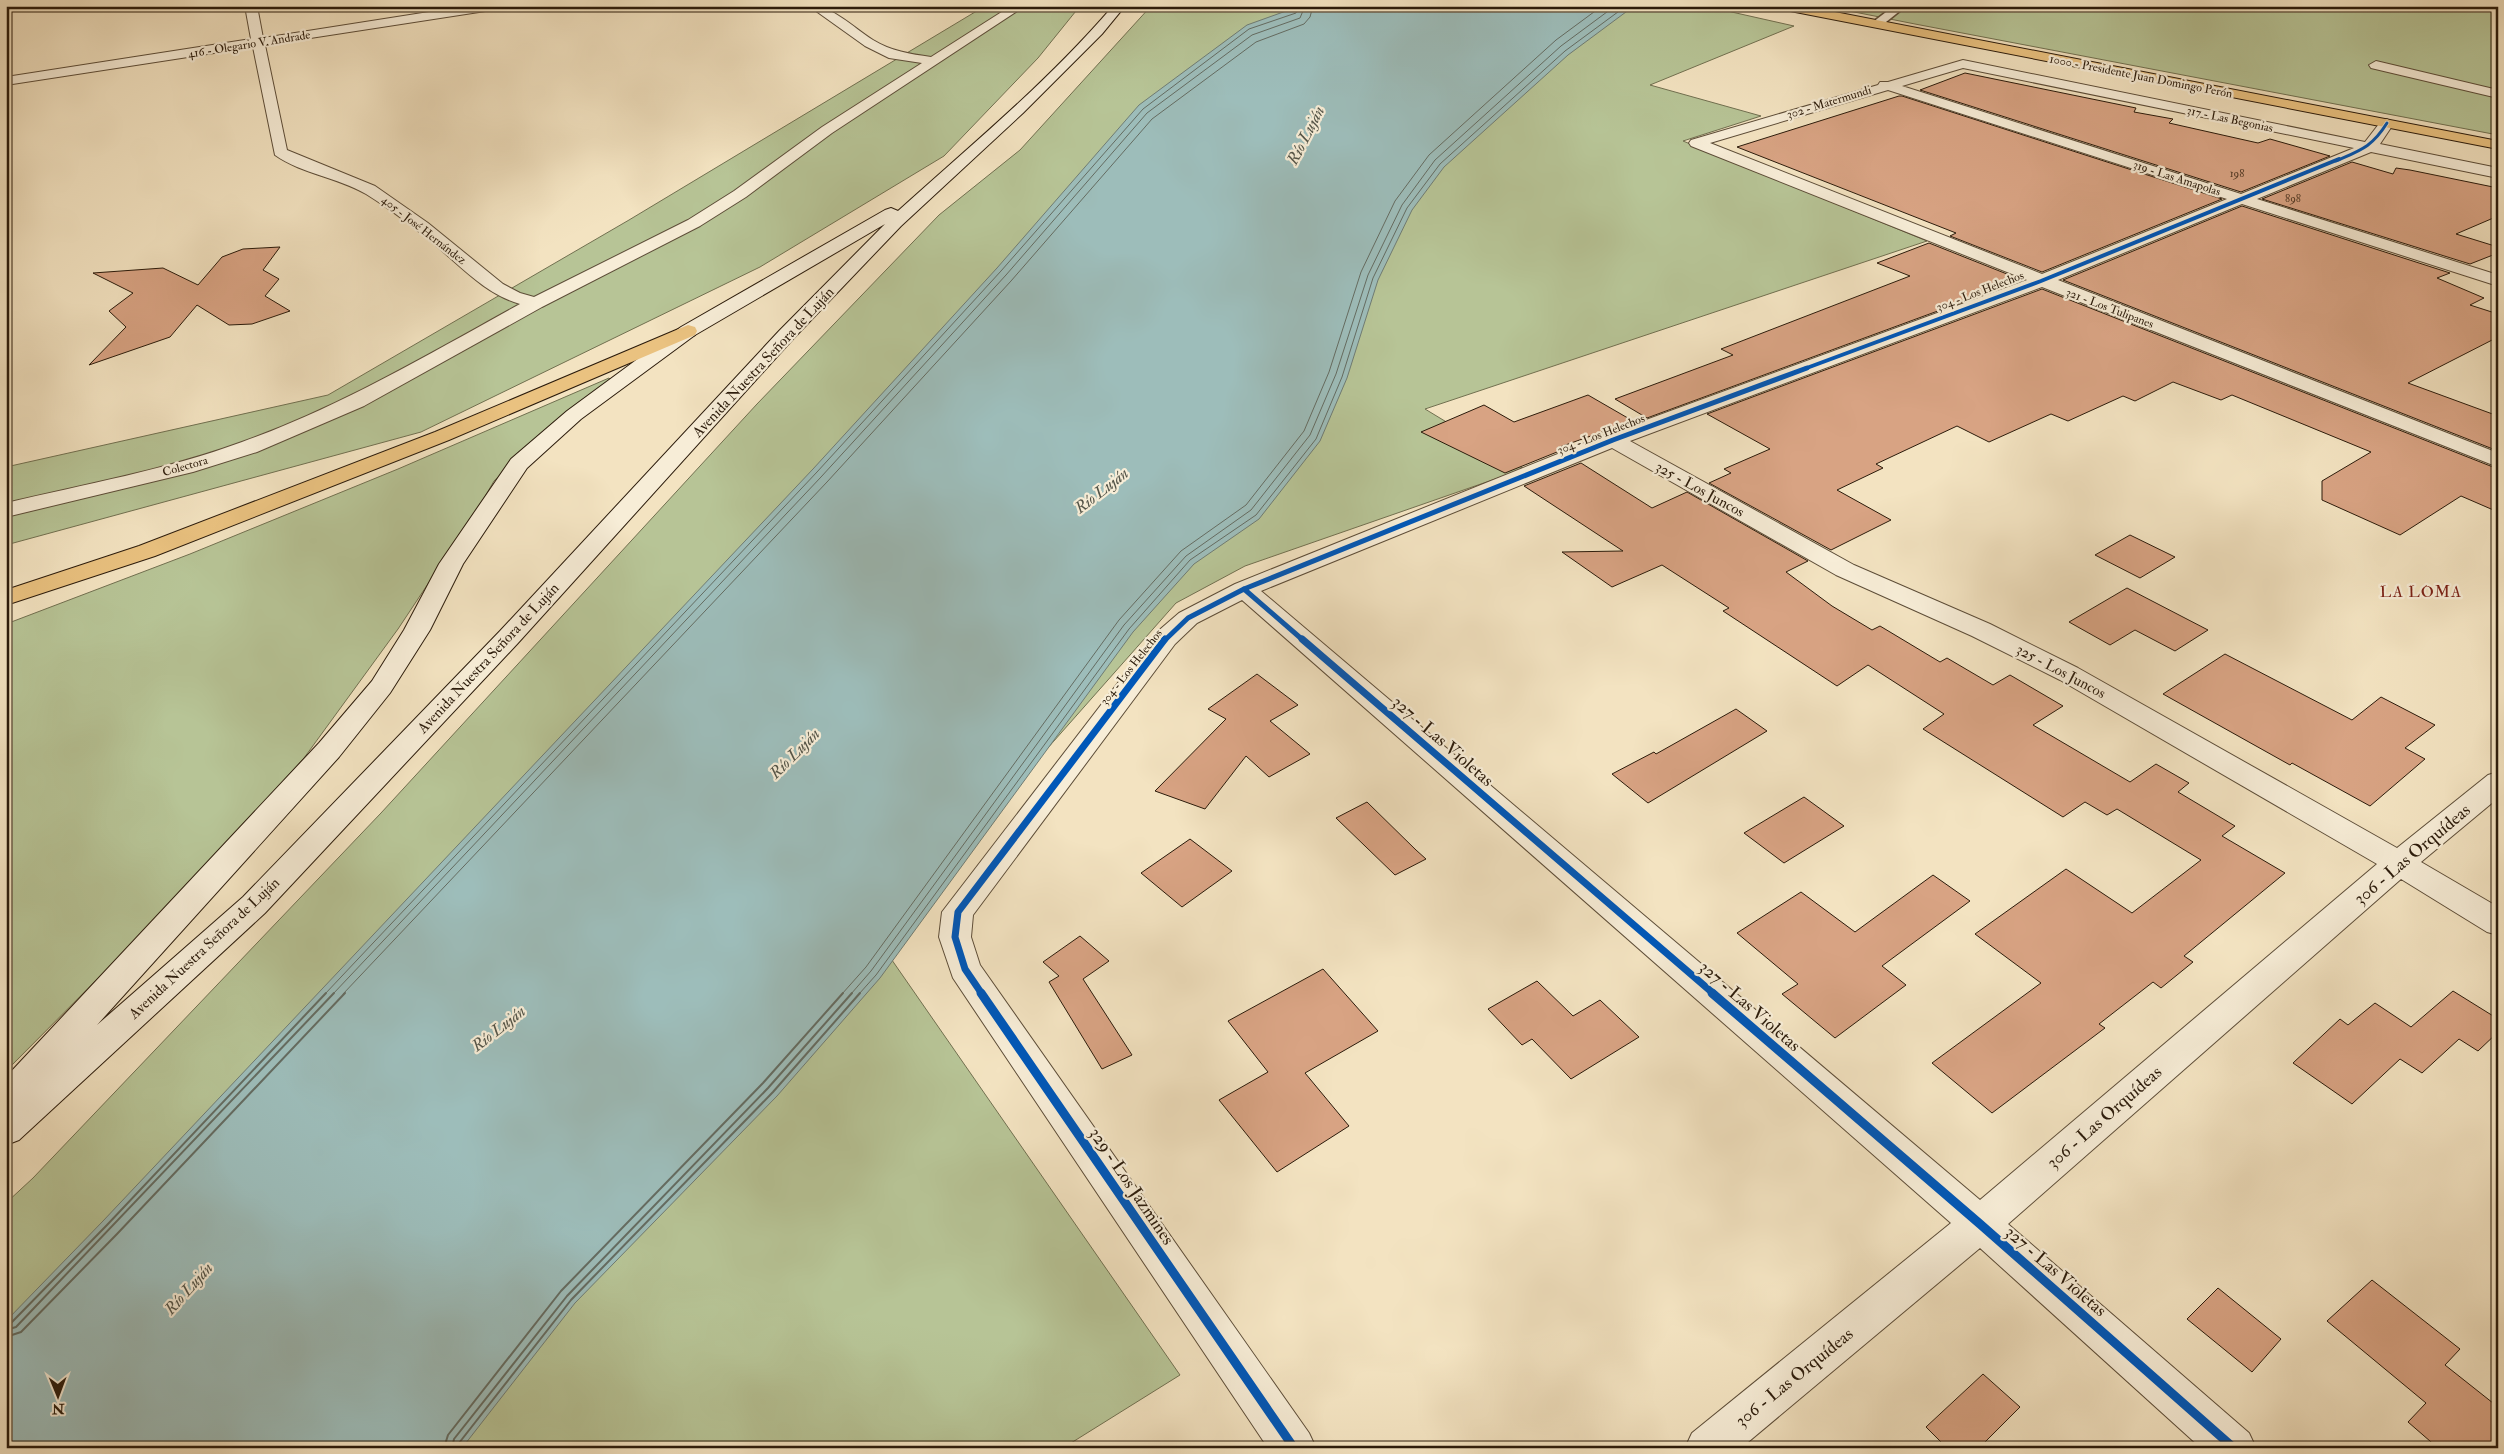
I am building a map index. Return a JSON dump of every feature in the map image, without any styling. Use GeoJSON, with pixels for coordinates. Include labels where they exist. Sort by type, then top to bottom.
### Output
{"type":"FeatureCollection","features":[{"type":"Feature","properties":{"kind":"main road","name":"1000 - Presidente Juan Domingo Perón"},"geometry":{"type":"LineString","coordinates":[[1785,6],[2498,145]]}},
{"type":"Feature","properties":{"kind":"main road"},"geometry":{"type":"LineString","coordinates":[[6,598],[147,551],[395,454],[688,331]]}},
{"type":"Feature","properties":{"kind":"street","name":"405 - José Hernández"},"geometry":{"type":"LineString","coordinates":[[251,6],[260,43],[280,152],[307,167],[325,170],[374,192],[400,209],[497,288],[514,297],[536,303]]}},
{"type":"Feature","properties":{"kind":"street","name":"416 - Olegario V. Andrade"},"geometry":{"type":"LineString","coordinates":[[6,81],[492,6]]}},
{"type":"Feature","properties":{"kind":"street"},"geometry":{"type":"LineString","coordinates":[[814,6],[869,44],[894,55],[933,61]]}},
{"type":"Feature","properties":{"kind":"street","name":"Colectora"},"geometry":{"type":"LineString","coordinates":[[6,510],[185,468],[249,447],[357,402],[536,303],[694,223],[740,194],[827,130],[1019,6]]}},
{"type":"Feature","properties":{"kind":"street","name":"Avenida Nuestra Señora de Luján"},"geometry":{"type":"LineString","coordinates":[[6,1128],[254,905],[509,637],[786,335],[895,223],[1018,110],[1098,31],[1119,6]]}},
{"type":"Feature","properties":{"kind":"street","name":"302 - Matermundi"},"geometry":{"type":"LineString","coordinates":[[1696,143],[1885,85],[1963,64]]}},
{"type":"Feature","properties":{"kind":"street","name":"317 - Las Begonias"},"geometry":{"type":"LineString","coordinates":[[1963,64],[2498,174]]}},
{"type":"Feature","properties":{"kind":"street"},"geometry":{"type":"LineString","coordinates":[[2376,65],[2498,94]]}},
{"type":"Feature","properties":{"kind":"street","name":"319 - Las Amapolas"},"geometry":{"type":"LineString","coordinates":[[1885,85],[2498,281]]}},
{"type":"Feature","properties":{"kind":"street","name":"304 - Los Helechos"},"geometry":{"type":"LineString","coordinates":[[955,937],[958,912],[1166,638],[1188,618],[1244,589],[1614,440],[2040,281],[2367,148],[2377,139],[2387,123]]}},
{"type":"Feature","properties":{"kind":"street","name":"321 - Los Tulipanes"},"geometry":{"type":"LineString","coordinates":[[1696,143],[2498,461]]}},
{"type":"Feature","properties":{"kind":"street","name":"Avenida Nuestra Señora de Luján"},"geometry":{"type":"LineString","coordinates":[[6,1102],[329,750],[381,687],[417,630],[451,564],[519,464],[541,442],[574,415],[688,331],[848,240],[952,171]]}},
{"type":"Feature","properties":{"kind":"street","name":"325 - Los Juncos"},"geometry":{"type":"LineString","coordinates":[[1614,440],[1844,570],[1981,630],[2070,674],[2400,863],[2498,923]]}},
{"type":"Feature","properties":{"kind":"street","name":"327 - Las Violetas"},"geometry":{"type":"LineString","coordinates":[[1244,589],[1980,1224],[2234,1448]]}},
{"type":"Feature","properties":{"kind":"street","name":"306 - Las Orquídeas"},"geometry":{"type":"LineString","coordinates":[[1707,1448],[1980,1224],[2400,863],[2498,782]]}},
{"type":"Feature","properties":{"kind":"street","name":"329 - Los Jazmines"},"geometry":{"type":"LineString","coordinates":[[955,937],[965,969],[1294,1448]]}},
{"type":"Feature","properties":{"kind":"lane"},"geometry":{"type":"LineString","coordinates":[[1877,24],[1901,6]]}},
{"type":"Feature","properties":{"kind":"green space"},"geometry":{"type":"Polygon","coordinates":[[[985,6],[1080,6],[1038,58],[944,156],[760,267],[421,432],[6,545],[6,467],[328,395],[629,220],[985,6]]]}},
{"type":"Feature","properties":{"kind":"green space"},"geometry":{"type":"Polygon","coordinates":[[[1151,6],[1362,6],[6,1404],[6,1203],[33,1178],[381,813],[757,404],[939,215],[1020,150],[1151,6]]]}},
{"type":"Feature","properties":{"kind":"green space"},"geometry":{"type":"Polygon","coordinates":[[[1559,6],[1705,6],[1794,26],[1650,85],[1761,116],[1683,141],[1927,241],[1425,409],[1524,469],[1245,566],[1176,603],[878,940],[1180,1375],[1063,1448],[331,1448],[1372,218],[1559,6]]]}},
{"type":"Feature","properties":{"kind":"green space"},"geometry":{"type":"Polygon","coordinates":[[[1824,6],[2498,6],[2498,135],[1915,24],[1824,6]]]}},
{"type":"Feature","properties":{"kind":"green space"},"geometry":{"type":"Polygon","coordinates":[[[609,378],[612,381],[529,445],[494,481],[477,510],[398,629],[304,758],[168,908],[6,1071],[6,624],[190,554],[398,469],[609,378]]]}},
{"type":"Feature","properties":{"kind":"water","name":"Río Luján"},"geometry":{"type":"Polygon","coordinates":[[[1300,6],[1634,6],[1568,55],[1444,167],[1412,210],[1378,280],[1347,378],[1320,441],[1259,519],[1194,564],[1133,632],[880,978],[777,1096],[575,1303],[462,1448],[6,1448],[6,1321],[103,1221],[813,469],[997,268],[1139,105],[1247,25],[1300,6]]]}},
{"type":"Feature","properties":{"kind":"building"},"geometry":{"type":"Polygon","coordinates":[[[1965,73],[2136,108],[2134,112],[2173,119],[2169,123],[2258,143],[2270,139],[2330,156],[2241,192],[1920,90],[1965,73]]]}},
{"type":"Feature","properties":{"kind":"building"},"geometry":{"type":"Polygon","coordinates":[[[1899,96],[2222,199],[2042,272],[1950,236],[1956,233],[1737,147],[1899,96]]]}},
{"type":"Feature","properties":{"kind":"building"},"geometry":{"type":"Polygon","coordinates":[[[2352,162],[2393,174],[2396,168],[2498,188],[2498,216],[2456,234],[2498,247],[2498,253],[2470,264],[2262,199],[2352,162]]]}},
{"type":"Feature","properties":{"kind":"building"},"geometry":{"type":"Polygon","coordinates":[[[2242,206],[2450,273],[2437,278],[2484,298],[2470,305],[2498,314],[2498,337],[2408,383],[2498,416],[2498,451],[2063,280],[2242,206]]]}},
{"type":"Feature","properties":{"kind":"building"},"geometry":{"type":"Polygon","coordinates":[[[1929,243],[2022,280],[1647,418],[1615,399],[1733,355],[1721,349],[1910,276],[1877,263],[1929,243]]]}},
{"type":"Feature","properties":{"kind":"building"},"geometry":{"type":"Polygon","coordinates":[[[280,247],[263,270],[279,279],[265,296],[290,311],[252,324],[229,325],[197,305],[170,337],[89,365],[126,327],[109,311],[133,293],[93,273],[163,268],[198,285],[222,257],[243,249],[280,247]]]}},
{"type":"Feature","properties":{"kind":"building"},"geometry":{"type":"Polygon","coordinates":[[[2042,289],[2498,469],[2498,512],[2461,496],[2400,535],[2322,500],[2322,481],[2371,452],[2232,395],[2221,400],[2173,382],[2135,401],[2123,396],[2068,421],[2051,414],[1989,442],[1957,426],[1876,464],[1883,468],[1837,490],[1891,520],[1831,550],[1709,483],[1731,473],[1724,469],[1770,449],[1707,414],[2042,289]]]}},
{"type":"Feature","properties":{"kind":"building"},"geometry":{"type":"Polygon","coordinates":[[[1588,395],[1633,421],[1557,448],[1562,450],[1505,473],[1421,432],[1484,405],[1514,422],[1588,395]]]}},
{"type":"Feature","properties":{"kind":"building"},"geometry":{"type":"Polygon","coordinates":[[[1581,463],[1652,508],[1687,492],[1808,561],[1786,572],[1832,606],[1872,630],[1880,626],[1940,662],[1947,658],[1993,685],[2010,675],[2063,706],[2033,725],[2130,782],[2156,764],[2189,783],[2178,792],[2235,826],[2222,836],[2285,873],[2184,956],[2193,962],[2161,988],[2153,982],[2099,1024],[2105,1028],[1992,1113],[1932,1063],[2041,983],[1975,934],[2066,869],[2132,913],[2201,860],[2117,809],[2107,815],[2085,802],[2063,817],[1923,729],[1944,714],[1868,665],[1837,686],[1723,611],[1729,608],[1662,565],[1612,587],[1562,552],[1623,551],[1524,486],[1581,463]]]}},
{"type":"Feature","properties":{"kind":"building"},"geometry":{"type":"Polygon","coordinates":[[[2130,535],[2175,557],[2140,578],[2095,555],[2130,535]]]}},
{"type":"Feature","properties":{"kind":"building"},"geometry":{"type":"Polygon","coordinates":[[[2127,588],[2208,630],[2175,651],[2135,630],[2110,645],[2069,622],[2127,588]]]}},
{"type":"Feature","properties":{"kind":"building"},"geometry":{"type":"Polygon","coordinates":[[[2225,654],[2352,720],[2381,697],[2435,725],[2405,748],[2425,759],[2370,806],[2292,763],[2290,765],[2163,694],[2225,654]]]}},
{"type":"Feature","properties":{"kind":"building"},"geometry":{"type":"Polygon","coordinates":[[[1257,674],[1298,705],[1270,721],[1310,754],[1269,777],[1246,756],[1205,809],[1155,791],[1226,719],[1208,709],[1257,674]]]}},
{"type":"Feature","properties":{"kind":"building"},"geometry":{"type":"Polygon","coordinates":[[[1736,709],[1767,731],[1648,803],[1612,774],[1654,752],[1656,754],[1736,709]]]}},
{"type":"Feature","properties":{"kind":"building"},"geometry":{"type":"Polygon","coordinates":[[[1804,797],[1844,826],[1784,863],[1744,833],[1804,797]]]}},
{"type":"Feature","properties":{"kind":"building"},"geometry":{"type":"Polygon","coordinates":[[[1367,802],[1426,859],[1395,875],[1336,818],[1367,802]]]}},
{"type":"Feature","properties":{"kind":"building"},"geometry":{"type":"Polygon","coordinates":[[[1190,839],[1232,871],[1182,907],[1141,873],[1190,839]]]}},
{"type":"Feature","properties":{"kind":"building"},"geometry":{"type":"Polygon","coordinates":[[[1933,875],[1970,901],[1882,966],[1906,985],[1835,1038],[1782,994],[1798,984],[1737,933],[1801,892],[1855,932],[1933,875]]]}},
{"type":"Feature","properties":{"kind":"building"},"geometry":{"type":"Polygon","coordinates":[[[1080,936],[1109,961],[1083,979],[1132,1055],[1102,1069],[1049,982],[1059,976],[1043,962],[1080,936]]]}},
{"type":"Feature","properties":{"kind":"building"},"geometry":{"type":"Polygon","coordinates":[[[1323,969],[1378,1031],[1305,1073],[1349,1126],[1277,1172],[1219,1100],[1268,1072],[1228,1021],[1323,969]]]}},
{"type":"Feature","properties":{"kind":"building"},"geometry":{"type":"Polygon","coordinates":[[[1537,981],[1573,1016],[1600,1000],[1639,1037],[1571,1079],[1532,1039],[1522,1045],[1488,1009],[1537,981]]]}},
{"type":"Feature","properties":{"kind":"building"},"geometry":{"type":"Polygon","coordinates":[[[2453,991],[2498,1019],[2498,1032],[2478,1051],[2459,1039],[2422,1073],[2400,1059],[2352,1104],[2293,1063],[2340,1019],[2348,1025],[2375,1003],[2411,1027],[2453,991]]]}},
{"type":"Feature","properties":{"kind":"building"},"geometry":{"type":"Polygon","coordinates":[[[2372,1280],[2460,1349],[2445,1365],[2498,1407],[2498,1448],[2438,1448],[2408,1422],[2426,1403],[2327,1321],[2372,1280]]]}},
{"type":"Feature","properties":{"kind":"building"},"geometry":{"type":"Polygon","coordinates":[[[2218,1288],[2281,1339],[2252,1372],[2187,1319],[2218,1288]]]}},
{"type":"Feature","properties":{"kind":"building"},"geometry":{"type":"Polygon","coordinates":[[[1983,1374],[2020,1407],[1979,1448],[1947,1448],[1926,1427],[1983,1374]]]}},
{"type":"Feature","properties":{"kind":"cycle path"},"geometry":{"type":"LineString","coordinates":[[1294,1448],[965,969],[955,937],[958,912],[1166,638],[1188,618],[1244,589],[1613,440],[2041,281],[2367,148],[2377,139],[2387,123]]}},
{"type":"Feature","properties":{"kind":"cycle path"},"geometry":{"type":"LineString","coordinates":[[1244,589],[1980,1224],[2234,1448]]}},
{"type":"Feature","properties":{"kind":"district","name":"LA LOMA"},"geometry":{"type":"Point","coordinates":[2421,591]}}]}
